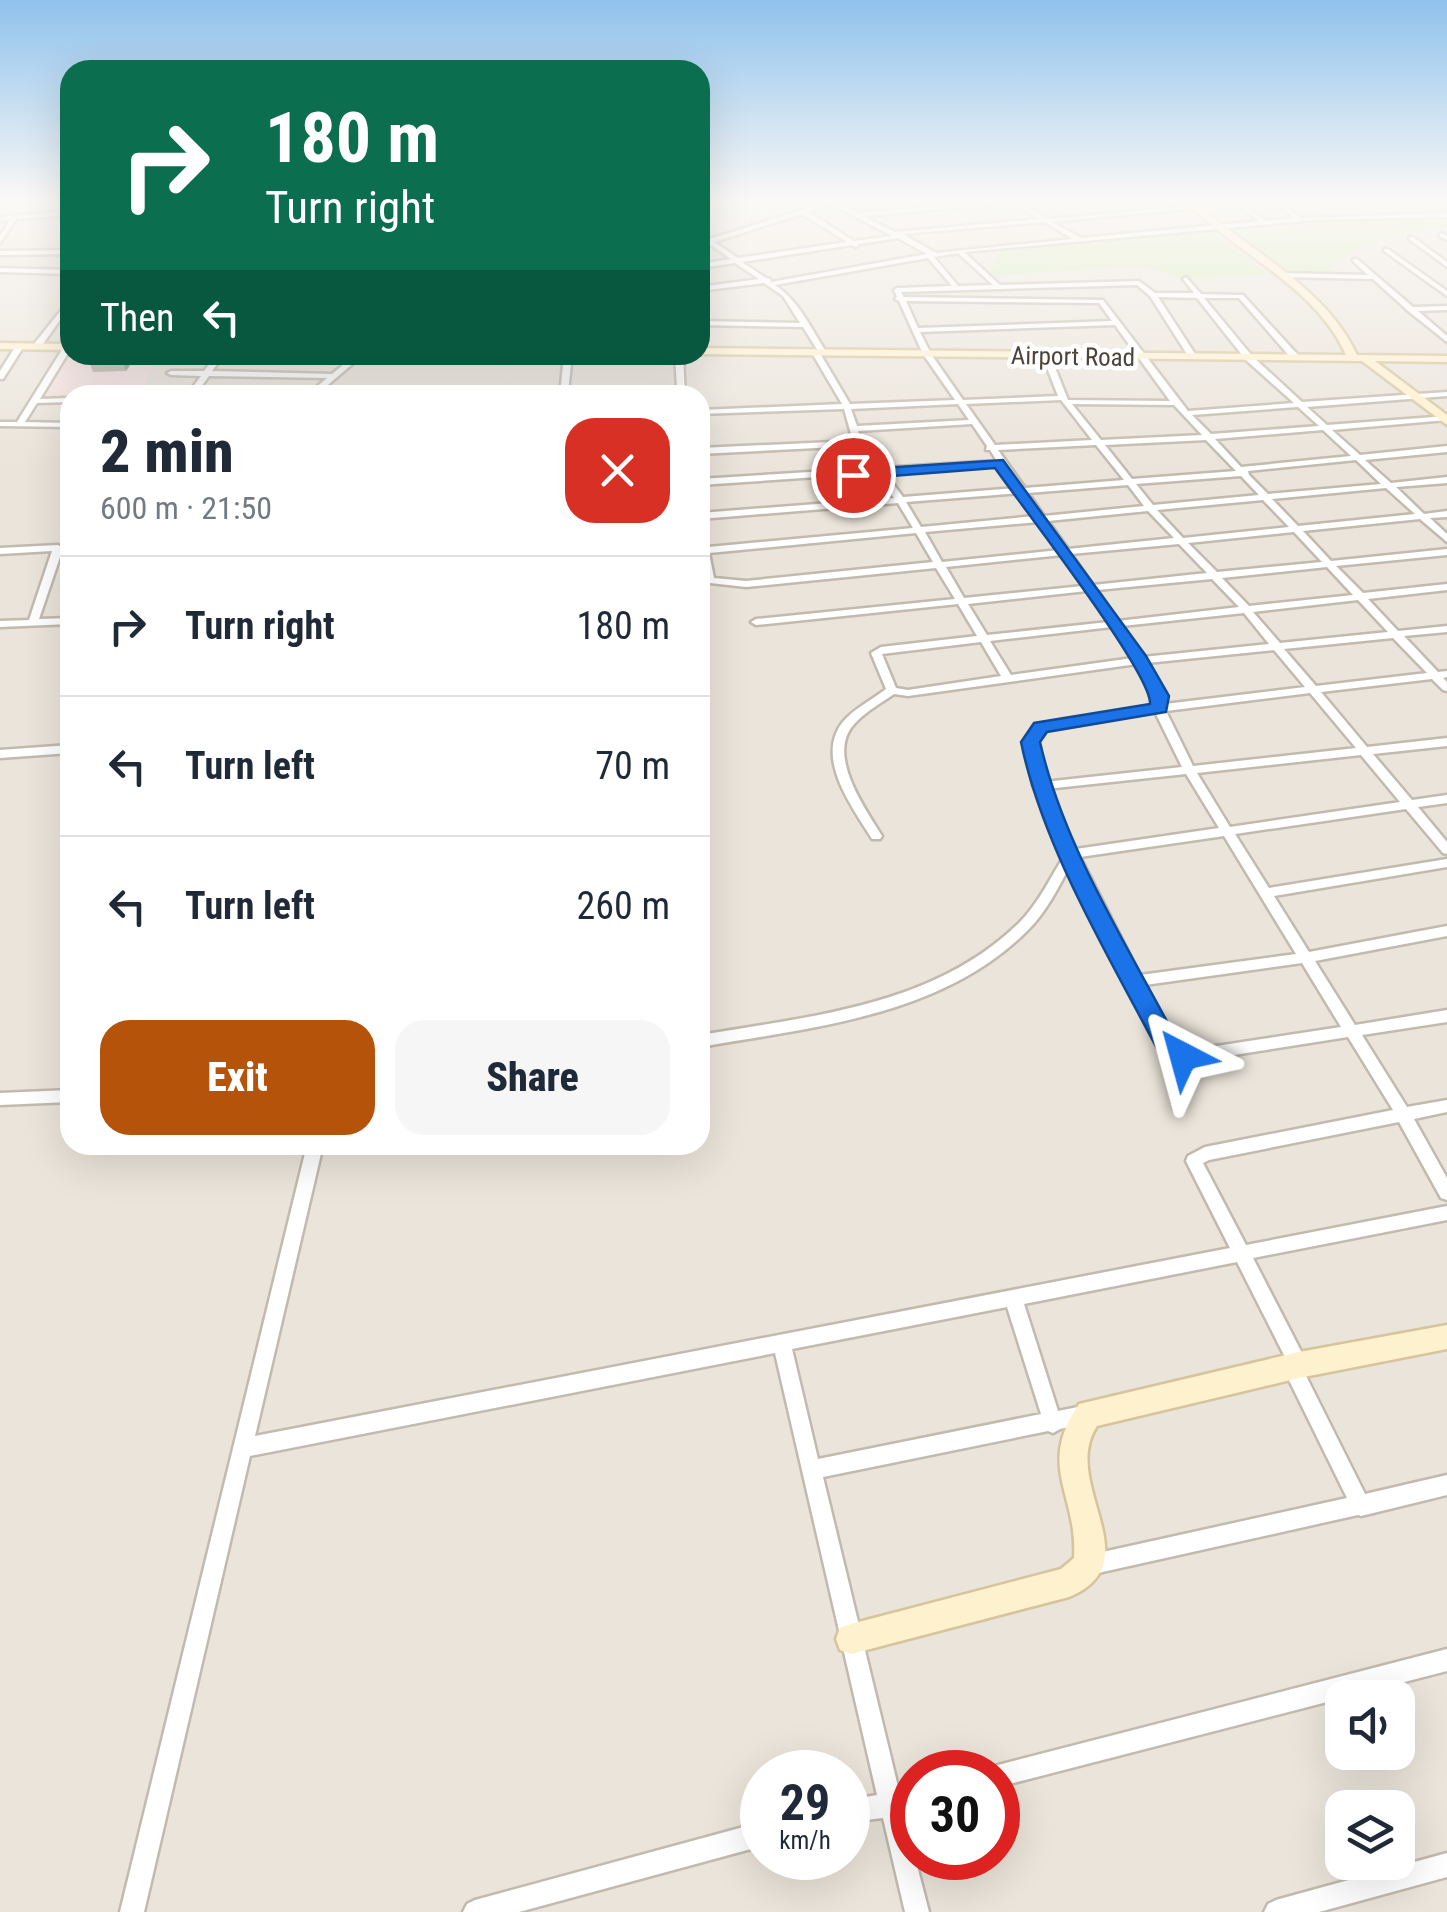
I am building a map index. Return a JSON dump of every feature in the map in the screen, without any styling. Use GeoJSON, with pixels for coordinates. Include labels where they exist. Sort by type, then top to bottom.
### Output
{"type":"FeatureCollection","features":[{"type":"Feature","properties":{"kind":"street"},"geometry":{"type":"LineString","coordinates":[[778,290],[807,325],[846,404],[858,444],[901,501],[1007,677]]}},
{"type":"Feature","properties":{"kind":"street"},"geometry":{"type":"LineString","coordinates":[[900,290],[898,299],[927,354],[998,463],[1140,660],[1160,696],[1159,708],[1188,770],[1402,1112],[1447,1193]]}},
{"type":"Feature","properties":{"kind":"street"},"geometry":{"type":"LineString","coordinates":[[1144,290],[1194,357]]}},
{"type":"Feature","properties":{"kind":"street"},"geometry":{"type":"LineString","coordinates":[[1195,290],[1250,358],[1447,539]]}},
{"type":"Feature","properties":{"kind":"street"},"geometry":{"type":"LineString","coordinates":[[1298,290],[1327,318],[1358,358],[1446,419]]}},
{"type":"Feature","properties":{"kind":"street"},"geometry":{"type":"LineString","coordinates":[[1387,290],[1447,340]]}},
{"type":"Feature","properties":{"kind":"street"},"geometry":{"type":"LineString","coordinates":[[1152,296],[1241,296],[1296,358]]}},
{"type":"Feature","properties":{"kind":"street"},"geometry":{"type":"LineString","coordinates":[[898,299],[1096,300],[1118,323],[1176,402],[1398,635],[1442,675],[1447,688]]}},
{"type":"Feature","properties":{"kind":"street"},"geometry":{"type":"LineString","coordinates":[[1408,309],[1447,308]]}},
{"type":"Feature","properties":{"kind":"street"},"geometry":{"type":"LineString","coordinates":[[37,346],[60,315]]}},
{"type":"Feature","properties":{"kind":"street"},"geometry":{"type":"LineString","coordinates":[[710,323],[807,325]]}},
{"type":"Feature","properties":{"kind":"street"},"geometry":{"type":"LineString","coordinates":[[914,330],[1118,323]]}},
{"type":"Feature","properties":{"kind":"street"},"geometry":{"type":"LineString","coordinates":[[0,346],[60,347]]}},
{"type":"Feature","properties":{"kind":"street"},"geometry":{"type":"LineString","coordinates":[[0,377],[20,346]]}},
{"type":"Feature","properties":{"kind":"street","name":"Airport Road"},"geometry":{"type":"LineString","coordinates":[[710,351],[1447,358]]}},
{"type":"Feature","properties":{"kind":"street"},"geometry":{"type":"LineString","coordinates":[[1046,355],[1065,400],[1152,510],[1244,608],[1447,850]]}},
{"type":"Feature","properties":{"kind":"street"},"geometry":{"type":"LineString","coordinates":[[19,425],[60,362]]}},
{"type":"Feature","properties":{"kind":"street"},"geometry":{"type":"LineString","coordinates":[[198,385],[213,365]]}},
{"type":"Feature","properties":{"kind":"street"},"geometry":{"type":"LineString","coordinates":[[323,385],[347,365]]}},
{"type":"Feature","properties":{"kind":"street"},"geometry":{"type":"LineString","coordinates":[[171,372],[333,376]]}},
{"type":"Feature","properties":{"kind":"street"},"geometry":{"type":"LineString","coordinates":[[1188,414],[1447,394]]}},
{"type":"Feature","properties":{"kind":"street"},"geometry":{"type":"LineString","coordinates":[[36,401],[60,400]]}},
{"type":"Feature","properties":{"kind":"street"},"geometry":{"type":"LineString","coordinates":[[710,411],[959,400],[1176,402]]}},
{"type":"Feature","properties":{"kind":"street"},"geometry":{"type":"LineString","coordinates":[[989,448],[1210,437],[1446,419]]}},
{"type":"Feature","properties":{"kind":"street"},"geometry":{"type":"LineString","coordinates":[[853,429],[972,422]]}},
{"type":"Feature","properties":{"kind":"street"},"geometry":{"type":"LineString","coordinates":[[0,424],[60,425]]}},
{"type":"Feature","properties":{"kind":"street"},"geometry":{"type":"LineString","coordinates":[[710,451],[858,444]]}},
{"type":"Feature","properties":{"kind":"street"},"geometry":{"type":"LineString","coordinates":[[710,515],[1132,482],[1447,449]]}},
{"type":"Feature","properties":{"kind":"street"},"geometry":{"type":"LineString","coordinates":[[710,482],[998,463]]}},
{"type":"Feature","properties":{"kind":"street"},"geometry":{"type":"LineString","coordinates":[[710,549],[1270,500],[1447,480]]}},
{"type":"Feature","properties":{"kind":"street"},"geometry":{"type":"LineString","coordinates":[[710,580],[723,584],[940,566],[1447,514]]}},
{"type":"Feature","properties":{"kind":"street"},"geometry":{"type":"LineString","coordinates":[[0,551],[58,548],[33,622]]}},
{"type":"Feature","properties":{"kind":"street"},"geometry":{"type":"LineString","coordinates":[[756,622],[1447,552]]}},
{"type":"Feature","properties":{"kind":"street"},"geometry":{"type":"LineString","coordinates":[[892,690],[876,653],[1447,587]]}},
{"type":"Feature","properties":{"kind":"street"},"geometry":{"type":"LineString","coordinates":[[0,624],[60,621]]}},
{"type":"Feature","properties":{"kind":"street"},"geometry":{"type":"LineString","coordinates":[[876,836],[851,793],[841,764],[841,736],[848,724],[892,690],[908,693],[1140,660],[1447,629]]}},
{"type":"Feature","properties":{"kind":"street"},"geometry":{"type":"LineString","coordinates":[[1442,675],[1310,689],[1264,699],[1159,708],[1041,728],[1030,742],[1040,786],[1071,854],[1137,981],[1151,1017],[1176,1055],[1447,1016]]}},
{"type":"Feature","properties":{"kind":"street"},"geometry":{"type":"LineString","coordinates":[[1040,786],[1447,742]]}},
{"type":"Feature","properties":{"kind":"street"},"geometry":{"type":"LineString","coordinates":[[0,754],[60,750]]}},
{"type":"Feature","properties":{"kind":"street"},"geometry":{"type":"LineString","coordinates":[[710,1039],[882,1008],[915,996],[999,950],[1028,921],[1071,854],[1447,799]]}},
{"type":"Feature","properties":{"kind":"street"},"geometry":{"type":"LineString","coordinates":[[1266,893],[1447,863]]}},
{"type":"Feature","properties":{"kind":"street"},"geometry":{"type":"LineString","coordinates":[[1137,981],[1304,958],[1447,930]]}},
{"type":"Feature","properties":{"kind":"street"},"geometry":{"type":"LineString","coordinates":[[0,1099],[60,1096]]}},
{"type":"Feature","properties":{"kind":"street"},"geometry":{"type":"LineString","coordinates":[[1361,1506],[1194,1160],[1205,1154],[1447,1106]]}},
{"type":"Feature","properties":{"kind":"street"},"geometry":{"type":"LineString","coordinates":[[132,1912],[246,1448],[313,1155]]}},
{"type":"Feature","properties":{"kind":"street"},"geometry":{"type":"LineString","coordinates":[[246,1448],[1447,1213]]}},
{"type":"Feature","properties":{"kind":"street"},"geometry":{"type":"LineString","coordinates":[[1013,1298],[1053,1424]]}},
{"type":"Feature","properties":{"kind":"street"},"geometry":{"type":"LineString","coordinates":[[814,1469],[1053,1424],[1295,1366],[1447,1337]]}},
{"type":"Feature","properties":{"kind":"street"},"geometry":{"type":"LineString","coordinates":[[781,1342],[852,1640],[890,1763]]}},
{"type":"Feature","properties":{"kind":"street"},"geometry":{"type":"LineString","coordinates":[[1088,1414],[1072,1434],[1069,1455],[1088,1524],[1089,1564]]}},
{"type":"Feature","properties":{"kind":"street"},"geometry":{"type":"LineString","coordinates":[[852,1640],[1069,1582],[1089,1564],[1447,1485]]}},
{"type":"Feature","properties":{"kind":"street"},"geometry":{"type":"LineString","coordinates":[[1020,1770],[1447,1660]]}},
{"type":"Feature","properties":{"kind":"street"},"geometry":{"type":"LineString","coordinates":[[475,1912],[740,1840]]}},
{"type":"Feature","properties":{"kind":"street"},"geometry":{"type":"LineString","coordinates":[[1276,1912],[1447,1865]]}},
{"type":"Feature","properties":{"kind":"street"},"geometry":{"type":"LineString","coordinates":[[913,1880],[918,1912]]}},
{"type":"Feature","properties":{"kind":"shaded area"},"geometry":{"type":"Polygon","coordinates":[[[0,290],[60,290],[60,365],[710,365],[710,290],[1447,290],[1447,1912],[0,1912],[0,290]]]}},
{"type":"Feature","properties":{"kind":"shaded area"},"geometry":{"type":"Polygon","coordinates":[[[62,365],[154,365],[144,385],[60,385],[60,394],[44,395],[62,365]]]}},
{"type":"Feature","properties":{"kind":"route"},"geometry":{"type":"LineString","coordinates":[[853,475],[998,463],[1140,660],[1160,696],[1159,708],[1041,728],[1033,733],[1030,742],[1040,786],[1077,868],[1170,1051],[1183,1056]]}}]}
